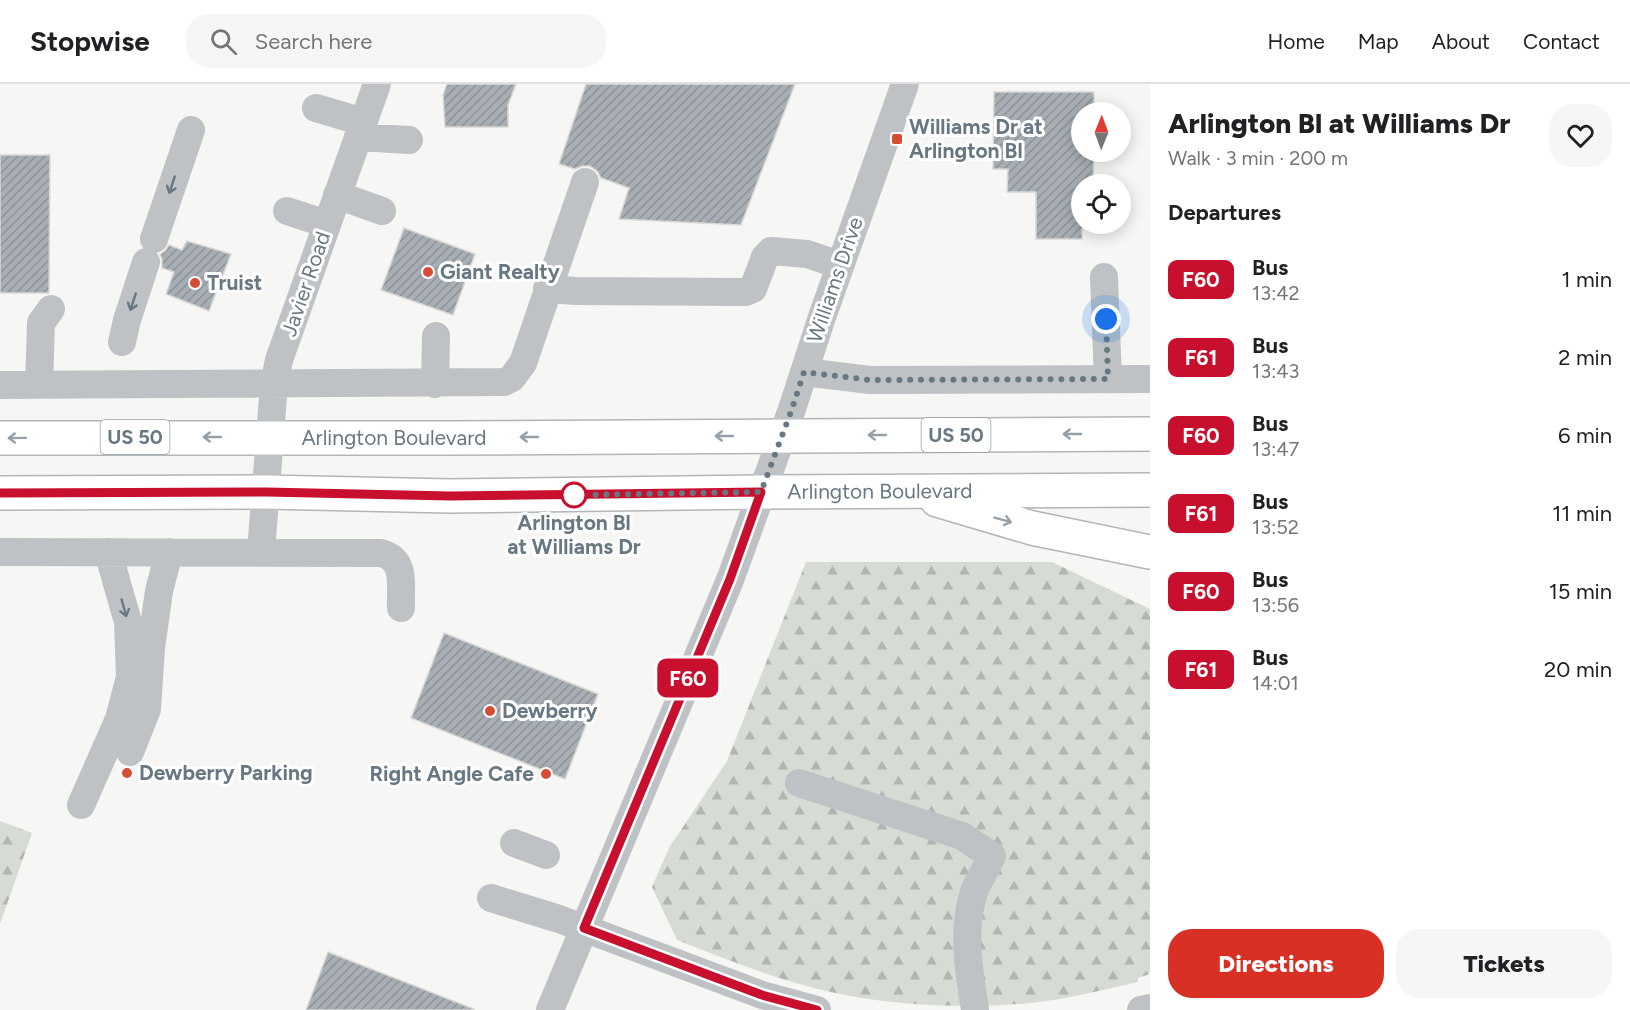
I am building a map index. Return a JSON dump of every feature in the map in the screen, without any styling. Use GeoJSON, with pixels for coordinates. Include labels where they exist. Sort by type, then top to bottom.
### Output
{"type":"FeatureCollection","features":[{"type":"Feature","properties":{"kind":"main road","name":"Arlington Boulevard"},"geometry":{"type":"LineString","coordinates":[[0,438],[1150,434]]}},
{"type":"Feature","properties":{"kind":"main road","name":"Arlington Boulevard"},"geometry":{"type":"LineString","coordinates":[[0,493],[266,492],[424,496],[906,490],[1150,490]]}},
{"type":"Feature","properties":{"kind":"main road"},"geometry":{"type":"LineString","coordinates":[[906,490],[1032,528],[1150,552]]}},
{"type":"Feature","properties":{"kind":"street","name":"Javier Road"},"geometry":{"type":"LineString","coordinates":[[261,552],[274,384],[288,334],[377,84]]}},
{"type":"Feature","properties":{"kind":"street","name":"Williams Drive"},"geometry":{"type":"LineString","coordinates":[[550,1010],[730,579],[783,436],[840,265],[905,84]]}},
{"type":"Feature","properties":{"kind":"street"},"geometry":{"type":"LineString","coordinates":[[316,108],[361,130],[409,140]]}},
{"type":"Feature","properties":{"kind":"street"},"geometry":{"type":"LineString","coordinates":[[122,342],[127,320],[191,130]]}},
{"type":"Feature","properties":{"kind":"street"},"geometry":{"type":"LineString","coordinates":[[0,385],[504,382],[512,378],[523,363],[585,182]]}},
{"type":"Feature","properties":{"kind":"street"},"geometry":{"type":"LineString","coordinates":[[338,195],[382,211]]}},
{"type":"Feature","properties":{"kind":"street"},"geometry":{"type":"LineString","coordinates":[[287,211],[327,224]]}},
{"type":"Feature","properties":{"kind":"street"},"geometry":{"type":"LineString","coordinates":[[547,289],[746,292],[753,289],[765,256],[771,251],[807,254],[840,265]]}},
{"type":"Feature","properties":{"kind":"street"},"geometry":{"type":"LineString","coordinates":[[1104,277],[1108,379]]}},
{"type":"Feature","properties":{"kind":"street"},"geometry":{"type":"LineString","coordinates":[[39,385],[41,322],[51,309]]}},
{"type":"Feature","properties":{"kind":"street"},"geometry":{"type":"LineString","coordinates":[[435,384],[436,336]]}},
{"type":"Feature","properties":{"kind":"street"},"geometry":{"type":"LineString","coordinates":[[804,372],[870,380],[1150,379]]}},
{"type":"Feature","properties":{"kind":"street"},"geometry":{"type":"LineString","coordinates":[[0,552],[368,552],[391,555],[397,561],[400,570],[401,608]]}},
{"type":"Feature","properties":{"kind":"street"},"geometry":{"type":"LineString","coordinates":[[108,552],[128,622],[130,677],[119,719],[119,748]]}},
{"type":"Feature","properties":{"kind":"street"},"geometry":{"type":"LineString","coordinates":[[81,805],[147,709],[158,603],[169,552]]}},
{"type":"Feature","properties":{"kind":"street"},"geometry":{"type":"LineString","coordinates":[[799,783],[962,836],[992,856],[976,889],[967,922],[968,967],[975,1010]]}},
{"type":"Feature","properties":{"kind":"street"},"geometry":{"type":"LineString","coordinates":[[514,843],[546,855]]}},
{"type":"Feature","properties":{"kind":"street"},"geometry":{"type":"LineString","coordinates":[[491,898],[559,919],[762,995],[817,1010]]}},
{"type":"Feature","properties":{"kind":"street"},"geometry":{"type":"LineString","coordinates":[[1141,1010],[1150,1008]]}},
{"type":"Feature","properties":{"kind":"green space"},"geometry":{"type":"Polygon","coordinates":[[[806,562],[1052,562],[1150,609],[1150,974],[1138,978],[1138,982],[1071,997],[1031,1003],[971,1006],[911,1004],[880,1001],[821,990],[748,967],[677,940],[652,887],[669,848],[727,761],[806,562]]]}},
{"type":"Feature","properties":{"kind":"green space"},"geometry":{"type":"Polygon","coordinates":[[[0,821],[32,833],[0,924],[0,821]]]}},
{"type":"Feature","properties":{"kind":"building"},"geometry":{"type":"Polygon","coordinates":[[[447,84],[516,84],[508,105],[508,127],[445,127],[443,95],[447,84]]]}},
{"type":"Feature","properties":{"kind":"building"},"geometry":{"type":"Polygon","coordinates":[[[586,84],[795,84],[741,225],[619,219],[629,188],[601,178],[590,166],[575,169],[559,164],[586,84]]]}},
{"type":"Feature","properties":{"kind":"building"},"geometry":{"type":"Polygon","coordinates":[[[994,92],[1094,92],[1094,102],[1071,102],[1071,162],[1094,162],[1093,174],[1071,174],[1071,234],[1082,234],[1082,239],[1036,239],[1036,192],[1007,192],[1008,169],[993,169],[994,92]]]}},
{"type":"Feature","properties":{"kind":"building"},"geometry":{"type":"Polygon","coordinates":[[[0,155],[50,155],[49,293],[0,293],[0,155]]]}},
{"type":"Feature","properties":{"kind":"building","name":"Giant Realty"},"geometry":{"type":"Polygon","coordinates":[[[404,228],[475,254],[453,315],[381,290],[404,228]]]}},
{"type":"Feature","properties":{"kind":"building","name":"Truist"},"geometry":{"type":"Polygon","coordinates":[[[187,241],[231,254],[209,311],[166,294],[174,272],[162,268],[160,254],[169,245],[182,250],[187,241]]]}},
{"type":"Feature","properties":{"kind":"building"},"geometry":{"type":"Polygon","coordinates":[[[444,633],[598,694],[565,779],[411,718],[444,633]]]}},
{"type":"Feature","properties":{"kind":"building"},"geometry":{"type":"Polygon","coordinates":[[[328,952],[474,1009],[474,1010],[306,1010],[328,952]]]}},
{"type":"Feature","properties":{"kind":"bus line","name":"F60"},"geometry":{"type":"LineString","coordinates":[[0,493],[300,492],[450,496],[761,492],[730,579],[584,928],[762,995],[817,1010]]}},
{"type":"Feature","properties":{"kind":"place","name":"Williams Dr at Arlington Bl"},"geometry":{"type":"Point","coordinates":[897,139]}},
{"type":"Feature","properties":{"kind":"place","name":"Giant Realty"},"geometry":{"type":"Point","coordinates":[428,272]}},
{"type":"Feature","properties":{"kind":"place","name":"Truist"},"geometry":{"type":"Point","coordinates":[195,283]}},
{"type":"Feature","properties":{"kind":"place","name":"Arlington Bl at Williams Dr"},"geometry":{"type":"Point","coordinates":[574,495]}},
{"type":"Feature","properties":{"kind":"place","name":"Dewberry"},"geometry":{"type":"Point","coordinates":[490,711]}},
{"type":"Feature","properties":{"kind":"place","name":"Dewberry Parking"},"geometry":{"type":"Point","coordinates":[127,773]}},
{"type":"Feature","properties":{"kind":"place","name":"Right Angle Cafe"},"geometry":{"type":"Point","coordinates":[546,774]}},
{"type":"Feature","properties":{"kind":"route"},"geometry":{"type":"LineString","coordinates":[[574,495],[761,492],[804,372],[870,380],[1108,379],[1106,319]]}}]}
